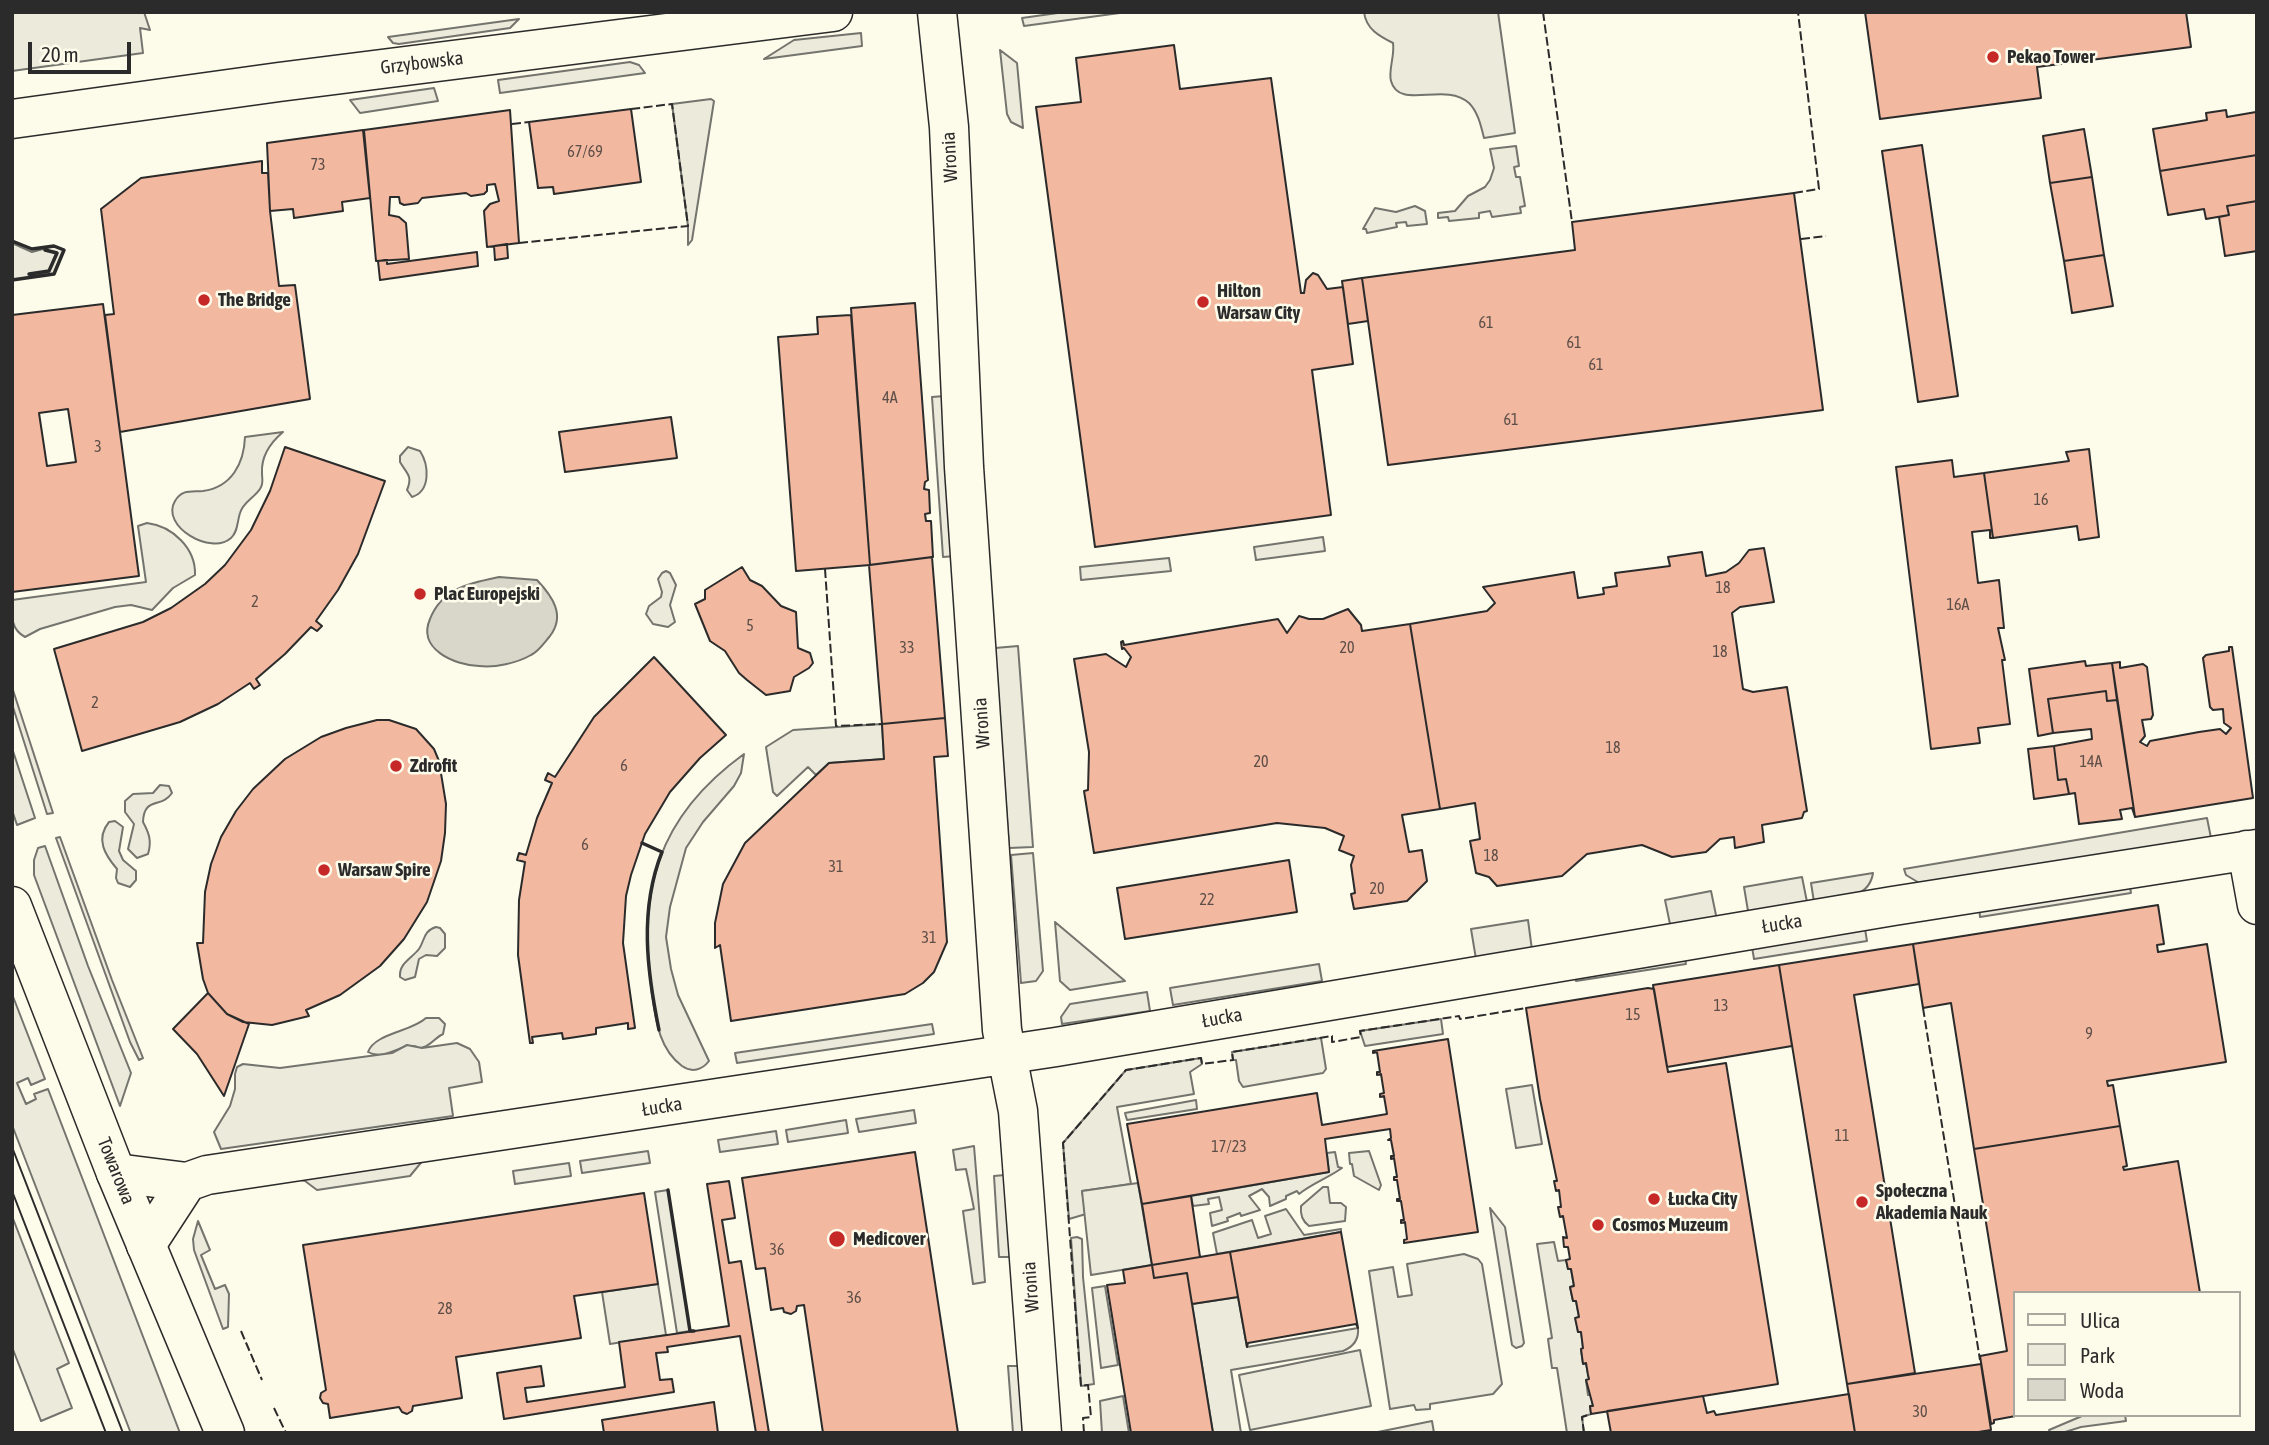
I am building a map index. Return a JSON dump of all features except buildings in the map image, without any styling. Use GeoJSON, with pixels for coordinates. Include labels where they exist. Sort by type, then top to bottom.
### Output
{"type":"FeatureCollection","features":[{"type":"Feature","properties":{"kind":"street","name":"Grzybowska"},"geometry":{"type":"LineString","coordinates":[[12,120],[331,75],[833,12]]}},
{"type":"Feature","properties":{"kind":"street","name":"Wronia"},"geometry":{"type":"LineString","coordinates":[[937,12],[949,127],[964,467],[1002,1030],[1018,1111],[1042,1433]]}},
{"type":"Feature","properties":{"kind":"street","name":"Łucka"},"geometry":{"type":"LineString","coordinates":[[116,1173],[187,1182],[207,1175],[1008,1054],[1867,910],[2252,850]]}},
{"type":"Feature","properties":{"kind":"street"},"geometry":{"type":"LineString","coordinates":[[2252,850],[2257,905]]}},
{"type":"Feature","properties":{"kind":"street","name":"Towarowa"},"geometry":{"type":"LineString","coordinates":[[12,906],[116,1173],[225,1433]]}},
{"type":"Feature","properties":{"kind":"street"},"geometry":{"type":"LineString","coordinates":[[146,1245],[187,1182]]}},
{"type":"Feature","properties":{"kind":"green space"},"geometry":{"type":"Polygon","coordinates":[[[1065,12],[1127,12],[1024,26],[1022,18],[1065,12]]]}},
{"type":"Feature","properties":{"kind":"green space"},"geometry":{"type":"Polygon","coordinates":[[[1364,12],[1498,12],[1515,133],[1484,138],[1475,111],[1459,97],[1403,94],[1396,90],[1390,77],[1393,43],[1370,27],[1364,12]]]}},
{"type":"Feature","properties":{"kind":"green space"},"geometry":{"type":"Polygon","coordinates":[[[519,19],[510,28],[399,44],[393,43],[388,37],[519,19]]]}},
{"type":"Feature","properties":{"kind":"green space"},"geometry":{"type":"Polygon","coordinates":[[[861,33],[862,46],[764,59],[794,40],[861,33]]]}},
{"type":"Feature","properties":{"kind":"green space"},"geometry":{"type":"Polygon","coordinates":[[[1000,50],[1017,63],[1023,128],[1011,122],[1007,114],[1000,50]]]}},
{"type":"Feature","properties":{"kind":"green space"},"geometry":{"type":"Polygon","coordinates":[[[630,62],[639,65],[645,73],[500,93],[498,80],[630,62]]]}},
{"type":"Feature","properties":{"kind":"green space"},"geometry":{"type":"Polygon","coordinates":[[[711,99],[714,101],[692,240],[688,245],[688,226],[672,104],[711,99]]]}},
{"type":"Feature","properties":{"kind":"green space"},"geometry":{"type":"Polygon","coordinates":[[[1516,146],[1519,166],[1514,167],[1516,177],[1520,177],[1525,206],[1520,207],[1521,213],[1492,217],[1490,211],[1479,213],[1479,218],[1449,221],[1448,217],[1438,218],[1438,213],[1455,211],[1468,196],[1485,187],[1494,168],[1490,149],[1516,146]]]}},
{"type":"Feature","properties":{"kind":"green space"},"geometry":{"type":"Polygon","coordinates":[[[1415,206],[1425,211],[1427,224],[1407,226],[1406,222],[1396,223],[1397,227],[1367,233],[1366,229],[1363,229],[1375,208],[1396,212],[1415,206]]]}},
{"type":"Feature","properties":{"kind":"green space"},"geometry":{"type":"Polygon","coordinates":[[[12,243],[32,252],[54,246],[64,250],[54,274],[12,280],[12,243]]]}},
{"type":"Feature","properties":{"kind":"green space"},"geometry":{"type":"Polygon","coordinates":[[[283,432],[267,450],[262,467],[261,487],[241,509],[236,530],[231,538],[222,543],[201,541],[181,528],[172,511],[178,497],[187,492],[213,489],[229,479],[239,464],[245,437],[283,432]]]}},
{"type":"Feature","properties":{"kind":"green space"},"geometry":{"type":"Polygon","coordinates":[[[408,447],[420,451],[426,470],[423,489],[412,497],[407,490],[408,475],[400,462],[400,456],[408,447]]]}},
{"type":"Feature","properties":{"kind":"green space"},"geometry":{"type":"Polygon","coordinates":[[[147,523],[165,529],[181,540],[191,556],[195,575],[173,588],[152,610],[131,605],[115,607],[40,629],[25,637],[20,634],[13,621],[12,600],[146,582],[138,526],[147,523]]]}},
{"type":"Feature","properties":{"kind":"green space"},"geometry":{"type":"Polygon","coordinates":[[[666,571],[676,585],[670,605],[675,622],[668,627],[653,624],[646,614],[649,606],[661,597],[658,579],[666,571]]]}},
{"type":"Feature","properties":{"kind":"green space"},"geometry":{"type":"Polygon","coordinates":[[[12,687],[53,813],[47,814],[12,704],[12,687]]]}},
{"type":"Feature","properties":{"kind":"green space"},"geometry":{"type":"Polygon","coordinates":[[[882,724],[884,759],[829,763],[816,775],[808,767],[777,796],[773,792],[766,747],[793,730],[882,724]]]}},
{"type":"Feature","properties":{"kind":"green space"},"geometry":{"type":"Polygon","coordinates":[[[12,748],[35,818],[17,825],[12,810],[12,748]]]}},
{"type":"Feature","properties":{"kind":"green space"},"geometry":{"type":"Polygon","coordinates":[[[744,754],[741,773],[734,786],[703,822],[686,848],[670,907],[666,937],[671,969],[678,995],[709,1061],[703,1067],[693,1070],[674,1059],[663,1043],[657,1024],[648,957],[652,889],[660,859],[673,830],[714,778],[744,754]]]}},
{"type":"Feature","properties":{"kind":"green space"},"geometry":{"type":"Polygon","coordinates":[[[160,785],[169,786],[172,793],[168,798],[146,809],[143,822],[150,845],[148,854],[137,858],[128,849],[134,824],[125,812],[125,801],[133,794],[153,793],[160,785]]]}},
{"type":"Feature","properties":{"kind":"green space"},"geometry":{"type":"Polygon","coordinates":[[[2207,818],[2211,838],[1921,884],[1906,875],[1904,869],[2207,818]]]}},
{"type":"Feature","properties":{"kind":"green space"},"geometry":{"type":"Polygon","coordinates":[[[115,821],[123,827],[119,851],[123,860],[136,871],[136,880],[130,887],[118,883],[117,869],[103,847],[105,828],[109,822],[115,821]]]}},
{"type":"Feature","properties":{"kind":"green space"},"geometry":{"type":"Polygon","coordinates":[[[60,837],[143,1058],[139,1060],[130,1042],[56,838],[60,837]]]}},
{"type":"Feature","properties":{"kind":"green space"},"geometry":{"type":"Polygon","coordinates":[[[45,846],[88,966],[131,1073],[120,1106],[34,875],[34,860],[38,848],[45,846]]]}},
{"type":"Feature","properties":{"kind":"green space"},"geometry":{"type":"Polygon","coordinates":[[[1033,853],[1043,971],[1036,981],[1021,983],[1011,855],[1033,853]]]}},
{"type":"Feature","properties":{"kind":"green space"},"geometry":{"type":"Polygon","coordinates":[[[1873,873],[1865,889],[1850,897],[1814,902],[1811,883],[1873,873]]]}},
{"type":"Feature","properties":{"kind":"green space"},"geometry":{"type":"Polygon","coordinates":[[[1055,922],[1125,981],[1070,990],[1060,981],[1055,922]]]}},
{"type":"Feature","properties":{"kind":"green space"},"geometry":{"type":"Polygon","coordinates":[[[436,927],[445,934],[445,948],[437,956],[426,955],[419,959],[415,977],[405,980],[400,977],[403,965],[419,949],[426,933],[436,927]]]}},
{"type":"Feature","properties":{"kind":"green space"},"geometry":{"type":"Polygon","coordinates":[[[1319,964],[1322,981],[1173,1005],[1170,988],[1319,964]]]}},
{"type":"Feature","properties":{"kind":"green space"},"geometry":{"type":"Polygon","coordinates":[[[1147,992],[1150,1011],[1062,1024],[1061,1017],[1070,1004],[1147,992]]]}},
{"type":"Feature","properties":{"kind":"green space"},"geometry":{"type":"Polygon","coordinates":[[[12,994],[45,1079],[31,1085],[28,1078],[17,1083],[26,1104],[36,1099],[34,1094],[48,1089],[180,1433],[130,1433],[12,1125],[12,994]]]}},
{"type":"Feature","properties":{"kind":"green space"},"geometry":{"type":"Polygon","coordinates":[[[426,1018],[439,1018],[445,1024],[443,1034],[427,1046],[407,1047],[380,1055],[368,1052],[378,1041],[426,1018]]]}},
{"type":"Feature","properties":{"kind":"green space"},"geometry":{"type":"Polygon","coordinates":[[[1441,1019],[1443,1034],[1365,1046],[1360,1031],[1441,1019]]]}},
{"type":"Feature","properties":{"kind":"green space"},"geometry":{"type":"Polygon","coordinates":[[[932,1024],[934,1034],[737,1063],[735,1053],[932,1024]]]}},
{"type":"Feature","properties":{"kind":"green space"},"geometry":{"type":"Polygon","coordinates":[[[1321,1038],[1326,1069],[1323,1073],[1243,1087],[1239,1081],[1232,1052],[1321,1038]]]}},
{"type":"Feature","properties":{"kind":"green space"},"geometry":{"type":"Polygon","coordinates":[[[1201,1058],[1202,1064],[1190,1072],[1194,1094],[1117,1107],[1131,1184],[1082,1191],[1086,1214],[1069,1219],[1063,1143],[1126,1070],[1201,1058]]]}},
{"type":"Feature","properties":{"kind":"green space"},"geometry":{"type":"Polygon","coordinates":[[[1196,1100],[1197,1109],[1127,1120],[1125,1113],[1196,1100]]]}},
{"type":"Feature","properties":{"kind":"green space"},"geometry":{"type":"Polygon","coordinates":[[[914,1110],[916,1123],[859,1132],[856,1119],[914,1110]]]}},
{"type":"Feature","properties":{"kind":"green space"},"geometry":{"type":"Polygon","coordinates":[[[846,1120],[848,1133],[788,1142],[786,1130],[846,1120]]]}},
{"type":"Feature","properties":{"kind":"green space"},"geometry":{"type":"Polygon","coordinates":[[[776,1131],[778,1144],[720,1152],[718,1140],[776,1131]]]}},
{"type":"Feature","properties":{"kind":"green space"},"geometry":{"type":"Polygon","coordinates":[[[974,1146],[985,1282],[973,1284],[963,1211],[974,1209],[966,1169],[956,1170],[953,1150],[974,1146]]]}},
{"type":"Feature","properties":{"kind":"green space"},"geometry":{"type":"Polygon","coordinates":[[[648,1151],[650,1163],[582,1173],[580,1161],[648,1151]]]}},
{"type":"Feature","properties":{"kind":"green space"},"geometry":{"type":"Polygon","coordinates":[[[1369,1151],[1381,1185],[1379,1190],[1354,1176],[1350,1164],[1349,1153],[1369,1151]]]}},
{"type":"Feature","properties":{"kind":"green space"},"geometry":{"type":"Polygon","coordinates":[[[1335,1152],[1338,1167],[1342,1168],[1299,1194],[1297,1191],[1270,1206],[1269,1197],[1262,1189],[1249,1196],[1260,1210],[1241,1216],[1240,1213],[1227,1218],[1228,1221],[1212,1226],[1210,1213],[1222,1210],[1219,1197],[1208,1199],[1209,1204],[1193,1206],[1191,1196],[1329,1172],[1327,1153],[1335,1152]]]}},
{"type":"Feature","properties":{"kind":"green space"},"geometry":{"type":"Polygon","coordinates":[[[569,1163],[571,1176],[515,1184],[513,1171],[569,1163]]]}},
{"type":"Feature","properties":{"kind":"green space"},"geometry":{"type":"Polygon","coordinates":[[[1323,1187],[1328,1187],[1330,1203],[1341,1203],[1346,1207],[1345,1221],[1309,1226],[1302,1218],[1301,1206],[1323,1187]]]}},
{"type":"Feature","properties":{"kind":"green space"},"geometry":{"type":"Polygon","coordinates":[[[668,1190],[690,1331],[677,1333],[655,1192],[668,1190]]]}},
{"type":"Feature","properties":{"kind":"green space"},"geometry":{"type":"Polygon","coordinates":[[[1490,1208],[1505,1227],[1524,1343],[1516,1348],[1512,1345],[1490,1208]]]}},
{"type":"Feature","properties":{"kind":"green space"},"geometry":{"type":"Polygon","coordinates":[[[1286,1209],[1304,1235],[1341,1229],[1341,1232],[1217,1254],[1213,1233],[1252,1220],[1258,1238],[1271,1234],[1265,1216],[1286,1209]]]}},
{"type":"Feature","properties":{"kind":"green space"},"geometry":{"type":"Polygon","coordinates":[[[12,1216],[69,1363],[57,1369],[72,1408],[41,1421],[12,1347],[12,1216]]]}},
{"type":"Feature","properties":{"kind":"green space"},"geometry":{"type":"Polygon","coordinates":[[[198,1221],[210,1250],[201,1255],[215,1289],[225,1285],[229,1294],[228,1327],[223,1329],[194,1250],[193,1239],[198,1221]]]}},
{"type":"Feature","properties":{"kind":"green space"},"geometry":{"type":"Polygon","coordinates":[[[1071,1238],[1082,1239],[1083,1277],[1094,1384],[1081,1386],[1071,1238]]]}},
{"type":"Feature","properties":{"kind":"green space"},"geometry":{"type":"Polygon","coordinates":[[[1554,1242],[1558,1261],[1566,1260],[1568,1269],[1571,1269],[1574,1286],[1570,1287],[1573,1301],[1576,1301],[1583,1363],[1586,1363],[1589,1379],[1586,1380],[1588,1395],[1591,1395],[1593,1406],[1590,1407],[1591,1414],[1582,1417],[1584,1433],[1567,1433],[1557,1368],[1552,1368],[1548,1339],[1552,1338],[1537,1244],[1554,1242]]]}},
{"type":"Feature","properties":{"kind":"green space"},"geometry":{"type":"Polygon","coordinates":[[[1464,1254],[1478,1259],[1482,1264],[1502,1384],[1493,1394],[1430,1404],[1430,1409],[1416,1410],[1414,1405],[1390,1409],[1369,1271],[1393,1267],[1398,1297],[1412,1295],[1407,1264],[1464,1254]]]}},
{"type":"Feature","properties":{"kind":"green space"},"geometry":{"type":"Polygon","coordinates":[[[658,1284],[666,1335],[610,1344],[602,1292],[658,1284]]]}},
{"type":"Feature","properties":{"kind":"green space"},"geometry":{"type":"Polygon","coordinates":[[[1105,1286],[1118,1365],[1101,1368],[1092,1288],[1105,1286]]]}},
{"type":"Feature","properties":{"kind":"green space"},"geometry":{"type":"Polygon","coordinates":[[[1238,1297],[1247,1347],[1358,1328],[1357,1336],[1352,1345],[1343,1351],[1231,1370],[1241,1433],[1213,1433],[1192,1304],[1238,1297]]]}},
{"type":"Feature","properties":{"kind":"green space"},"geometry":{"type":"Polygon","coordinates":[[[1360,1350],[1371,1406],[1250,1430],[1239,1375],[1360,1350]]]}},
{"type":"Feature","properties":{"kind":"green space"},"geometry":{"type":"Polygon","coordinates":[[[1123,1396],[1129,1433],[1102,1433],[1100,1401],[1123,1396]]]}},
{"type":"Feature","properties":{"kind":"green space"},"geometry":{"type":"Polygon","coordinates":[[[2080,1417],[2125,1417],[2126,1421],[2081,1427],[2062,1433],[2050,1433],[2049,1430],[2080,1417]]]}},
{"type":"Feature","properties":{"kind":"green space"},"geometry":{"type":"Polygon","coordinates":[[[1432,1421],[1434,1433],[1373,1433],[1432,1421]]]}},
{"type":"Feature","properties":{"kind":"shaded area"},"geometry":{"type":"Polygon","coordinates":[[[12,12],[144,12],[150,30],[140,28],[143,53],[12,71],[12,12]]]}},
{"type":"Feature","properties":{"kind":"shaded area"},"geometry":{"type":"Polygon","coordinates":[[[434,88],[438,101],[360,113],[350,100],[434,88]]]}},
{"type":"Feature","properties":{"kind":"shaded area"},"geometry":{"type":"Polygon","coordinates":[[[945,396],[956,556],[943,557],[932,397],[945,396]]]}},
{"type":"Feature","properties":{"kind":"shaded area"},"geometry":{"type":"Polygon","coordinates":[[[1323,537],[1325,551],[1256,560],[1254,547],[1323,537]]]}},
{"type":"Feature","properties":{"kind":"shaded area"},"geometry":{"type":"Polygon","coordinates":[[[1169,558],[1171,571],[1081,580],[1080,567],[1169,558]]]}},
{"type":"Feature","properties":{"kind":"shaded area"},"geometry":{"type":"Polygon","coordinates":[[[1018,646],[1033,847],[1009,848],[995,648],[1018,646]]]}},
{"type":"Feature","properties":{"kind":"shaded area"},"geometry":{"type":"Polygon","coordinates":[[[1802,877],[1808,907],[1749,917],[1744,887],[1802,877]]]}},
{"type":"Feature","properties":{"kind":"shaded area"},"geometry":{"type":"Polygon","coordinates":[[[2129,881],[2131,893],[1980,917],[1979,905],[2129,881]]]}},
{"type":"Feature","properties":{"kind":"shaded area"},"geometry":{"type":"Polygon","coordinates":[[[1711,891],[1717,920],[1671,929],[1665,900],[1711,891]]]}},
{"type":"Feature","properties":{"kind":"shaded area"},"geometry":{"type":"Polygon","coordinates":[[[1528,920],[1532,950],[1476,959],[1471,929],[1528,920]]]}},
{"type":"Feature","properties":{"kind":"shaded area"},"geometry":{"type":"Polygon","coordinates":[[[1865,929],[1867,941],[1754,959],[1752,947],[1865,929]]]}},
{"type":"Feature","properties":{"kind":"shaded area"},"geometry":{"type":"Polygon","coordinates":[[[1684,955],[1686,964],[1576,981],[1574,972],[1684,955]]]}},
{"type":"Feature","properties":{"kind":"shaded area"},"geometry":{"type":"Polygon","coordinates":[[[457,1043],[470,1049],[479,1062],[482,1082],[449,1088],[453,1116],[221,1149],[214,1132],[230,1106],[237,1067],[243,1064],[280,1068],[392,1053],[407,1045],[422,1048],[457,1043]]]}},
{"type":"Feature","properties":{"kind":"shaded area"},"geometry":{"type":"Polygon","coordinates":[[[1532,1085],[1542,1144],[1516,1148],[1506,1089],[1532,1085]]]}},
{"type":"Feature","properties":{"kind":"shaded area"},"geometry":{"type":"Polygon","coordinates":[[[424,1159],[410,1176],[317,1190],[305,1181],[297,1179],[424,1159]]]}},
{"type":"Feature","properties":{"kind":"shaded area"},"geometry":{"type":"Polygon","coordinates":[[[1005,1175],[1010,1257],[999,1257],[994,1176],[1005,1175]]]}},
{"type":"Feature","properties":{"kind":"shaded area"},"geometry":{"type":"Polygon","coordinates":[[[1138,1183],[1152,1265],[1091,1275],[1082,1191],[1138,1183]]]}},
{"type":"Feature","properties":{"kind":"shaded area"},"geometry":{"type":"Polygon","coordinates":[[[1008,1366],[1018,1366],[1023,1433],[1013,1433],[1008,1366]]]}},
{"type":"Feature","properties":{"kind":"water"},"geometry":{"type":"Polygon","coordinates":[[[499,577],[537,580],[543,586],[557,613],[555,628],[550,636],[531,655],[499,666],[469,665],[449,659],[440,653],[433,647],[427,630],[435,609],[442,600],[458,589],[499,577]]]}},
{"type":"Feature","properties":{"kind":"tram line"},"geometry":{"type":"LineString","coordinates":[[12,1147],[123,1433]]}},
{"type":"Feature","properties":{"kind":"tram line"},"geometry":{"type":"LineString","coordinates":[[12,1191],[106,1433]]}},
{"type":"Feature","properties":{"kind":"fence"},"geometry":{"type":"LineString","coordinates":[[1543,12],[1572,222]]}},
{"type":"Feature","properties":{"kind":"fence"},"geometry":{"type":"LineString","coordinates":[[1794,193],[1819,189],[1798,12]]}},
{"type":"Feature","properties":{"kind":"fence"},"geometry":{"type":"LineString","coordinates":[[519,243],[688,226],[672,104],[631,109]]}},
{"type":"Feature","properties":{"kind":"fence"},"geometry":{"type":"LineString","coordinates":[[512,124],[529,122]]}},
{"type":"Feature","properties":{"kind":"fence"},"geometry":{"type":"LineString","coordinates":[[1801,239],[1826,236]]}},
{"type":"Feature","properties":{"kind":"fence"},"geometry":{"type":"LineString","coordinates":[[825,569],[836,726],[882,724]]}},
{"type":"Feature","properties":{"kind":"fence"},"geometry":{"type":"LineString","coordinates":[[1084,1433],[1083,1418],[1091,1417],[1088,1385],[1081,1386],[1063,1143],[1126,1070],[1201,1058],[1202,1064],[1233,1060],[1232,1052],[1332,1036],[1332,1042],[1361,1037],[1360,1031],[1526,1008]]}},
{"type":"Feature","properties":{"kind":"fence"},"geometry":{"type":"LineString","coordinates":[[1923,1008],[1980,1360]]}},
{"type":"Feature","properties":{"kind":"fence"},"geometry":{"type":"LineString","coordinates":[[241,1331],[262,1380]]}},
{"type":"Feature","properties":{"kind":"fence"},"geometry":{"type":"LineString","coordinates":[[274,1408],[286,1433]]}},
{"type":"Feature","properties":{"kind":"fence"},"geometry":{"type":"LineString","coordinates":[[1584,1433],[1582,1417],[1591,1414]]}},
{"type":"Feature","properties":{"kind":"wall"},"geometry":{"type":"LineString","coordinates":[[12,241],[32,249],[54,246],[64,250],[54,274],[12,280]]}},
{"type":"Feature","properties":{"kind":"wall"},"geometry":{"type":"LineString","coordinates":[[29,274],[49,271],[57,253],[45,250]]}},
{"type":"Feature","properties":{"kind":"wall"},"geometry":{"type":"LineString","coordinates":[[642,843],[662,852],[650,896],[647,941],[659,1030]]}},
{"type":"Feature","properties":{"kind":"wall"},"geometry":{"type":"LineString","coordinates":[[668,1190],[690,1331],[694,1331]]}},
{"type":"Feature","properties":{"kind":"place","name":"Pekao Tower"},"geometry":{"type":"Point","coordinates":[1993,57]}},
{"type":"Feature","properties":{"kind":"place","name":"The Bridge"},"geometry":{"type":"Point","coordinates":[204,300]}},
{"type":"Feature","properties":{"kind":"place","name":"Hilton Warsaw City"},"geometry":{"type":"Point","coordinates":[1203,302]}},
{"type":"Feature","properties":{"kind":"place","name":"Plac Europejski"},"geometry":{"type":"Point","coordinates":[420,594]}},
{"type":"Feature","properties":{"kind":"place","name":"Zdrofit"},"geometry":{"type":"Point","coordinates":[396,766]}},
{"type":"Feature","properties":{"kind":"place","name":"Warsaw Spire"},"geometry":{"type":"Point","coordinates":[324,870]}},
{"type":"Feature","properties":{"kind":"place","name":"Łucka City"},"geometry":{"type":"Point","coordinates":[1654,1199]}},
{"type":"Feature","properties":{"kind":"place","name":"Społeczna Akademia Nauk"},"geometry":{"type":"Point","coordinates":[1862,1202]}},
{"type":"Feature","properties":{"kind":"place","name":"Cosmos Muzeum"},"geometry":{"type":"Point","coordinates":[1598,1225]}},
{"type":"Feature","properties":{"kind":"place","name":"Medicover"},"geometry":{"type":"Point","coordinates":[837,1239]}}]}
